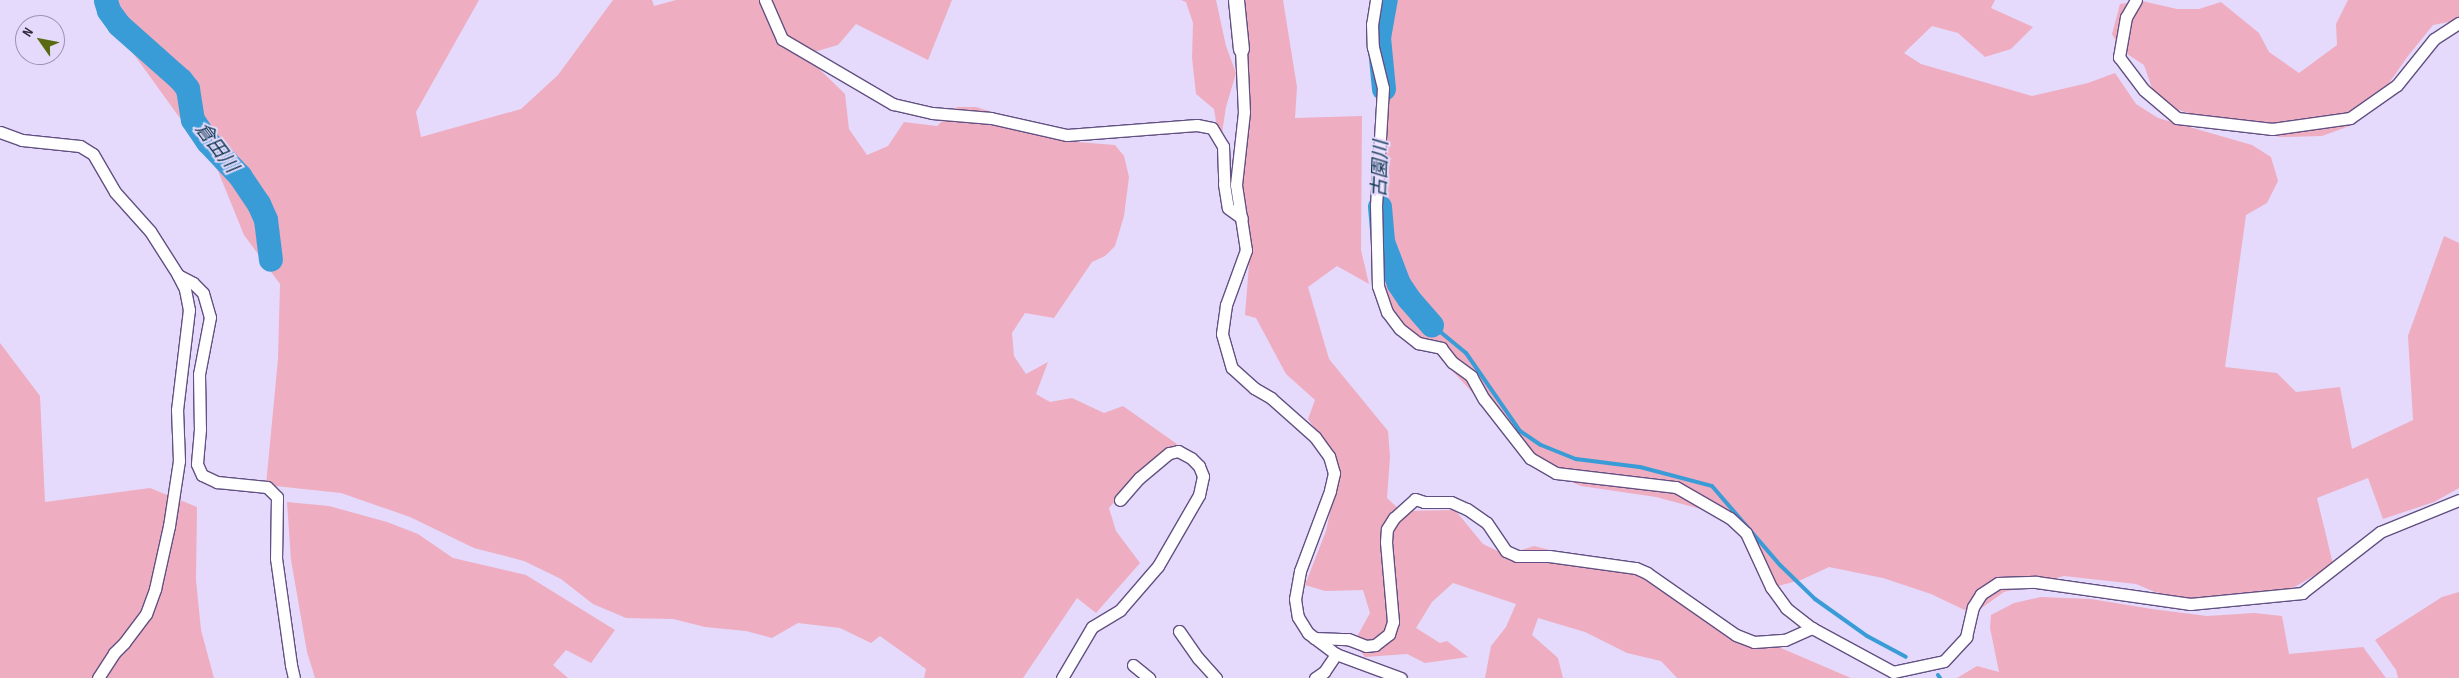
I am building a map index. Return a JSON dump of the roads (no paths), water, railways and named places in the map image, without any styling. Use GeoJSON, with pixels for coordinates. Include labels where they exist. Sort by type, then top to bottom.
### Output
{"type":"FeatureCollection","features":[{"type":"Feature","properties":{"kind":"street"},"geometry":{"type":"LineString","coordinates":[[765,0],[782,39],[893,104],[932,113],[991,118],[1067,135],[1197,125],[1212,128],[1223,146],[1224,184],[1228,208],[1242,218]]}},
{"type":"Feature","properties":{"kind":"street"},"geometry":{"type":"LineString","coordinates":[[1236,0],[1244,112],[1236,184],[1246,250],[1226,305],[1222,334],[1232,368],[1254,388],[1271,398],[1315,437],[1329,456],[1334,473],[1330,492],[1300,571],[1295,599],[1298,617],[1308,633],[1336,654],[1401,678]]}},
{"type":"Feature","properties":{"kind":"street"},"geometry":{"type":"LineString","coordinates":[[1376,0],[1372,24],[1373,48],[1383,88],[1376,205],[1378,286],[1387,312],[1400,329],[1418,343],[1441,348],[1452,362],[1471,376],[1484,399],[1530,458],[1556,473],[1676,487],[1730,518],[1746,533],[1771,587],[1786,608],[1812,628],[1893,672],[1944,661],[1966,637],[1973,608],[1981,594],[1998,583],[2036,582],[2190,604],[2302,593],[2380,532],[2459,500]]}},
{"type":"Feature","properties":{"kind":"street"},"geometry":{"type":"LineString","coordinates":[[2136,0],[2126,17],[2119,57],[2144,90],[2177,118],[2272,129],[2350,118],[2397,85],[2434,39],[2459,23]]}},
{"type":"Feature","properties":{"kind":"street"},"geometry":{"type":"LineString","coordinates":[[0,132],[22,140],[80,146],[93,154],[115,192],[150,231],[178,275],[185,289],[189,310],[177,410],[179,461],[169,526],[155,589],[146,614],[114,653],[98,678]]}},
{"type":"Feature","properties":{"kind":"street"},"geometry":{"type":"LineString","coordinates":[[178,275],[193,283],[203,293],[210,317],[199,374],[198,464],[202,475],[217,482],[267,487],[277,497],[276,558],[294,678]]}},
{"type":"Feature","properties":{"kind":"street"},"geometry":{"type":"LineString","coordinates":[[1062,678],[1092,627],[1120,610],[1158,566],[1199,495],[1203,476],[1199,466],[1191,458],[1178,451],[1169,453],[1139,478],[1120,500]]}},
{"type":"Feature","properties":{"kind":"street"},"geometry":{"type":"LineString","coordinates":[[1314,638],[1348,639],[1366,646],[1375,645],[1389,634],[1393,622],[1386,542],[1388,530],[1394,518],[1415,499],[1424,502],[1451,502],[1467,509],[1487,523],[1506,550],[1518,556],[1550,556],[1636,568],[1736,635],[1754,642],[1785,640],[1812,628]]}},
{"type":"Feature","properties":{"kind":"street"},"geometry":{"type":"LineString","coordinates":[[1179,631],[1198,658],[1216,678]]}},
{"type":"Feature","properties":{"kind":"street"},"geometry":{"type":"LineString","coordinates":[[1315,678],[1324,672],[1336,654]]}},
{"type":"Feature","properties":{"kind":"street"},"geometry":{"type":"LineString","coordinates":[[1133,665],[1149,678]]}},
{"type":"Feature","properties":{"kind":"waterway","name":"古園川"},"geometry":{"type":"LineString","coordinates":[[1384,89],[1379,38],[1386,0]]}},
{"type":"Feature","properties":{"kind":"waterway","name":"倉田川"},"geometry":{"type":"LineString","coordinates":[[106,1],[109,11],[119,25],[181,80],[188,89],[193,120],[208,142],[240,176],[259,204],[266,220],[271,260]]}},
{"type":"Feature","properties":{"kind":"waterway","name":"古園川"},"geometry":{"type":"LineString","coordinates":[[1380,207],[1383,242],[1399,284],[1409,299],[1432,325]]}},
{"type":"Feature","properties":{"kind":"waterway"},"geometry":{"type":"LineString","coordinates":[[1432,325],[1466,353],[1520,431],[1541,445],[1576,459],[1640,467],[1712,486],[1780,565],[1815,599],[1867,636],[1906,657]]}}]}
